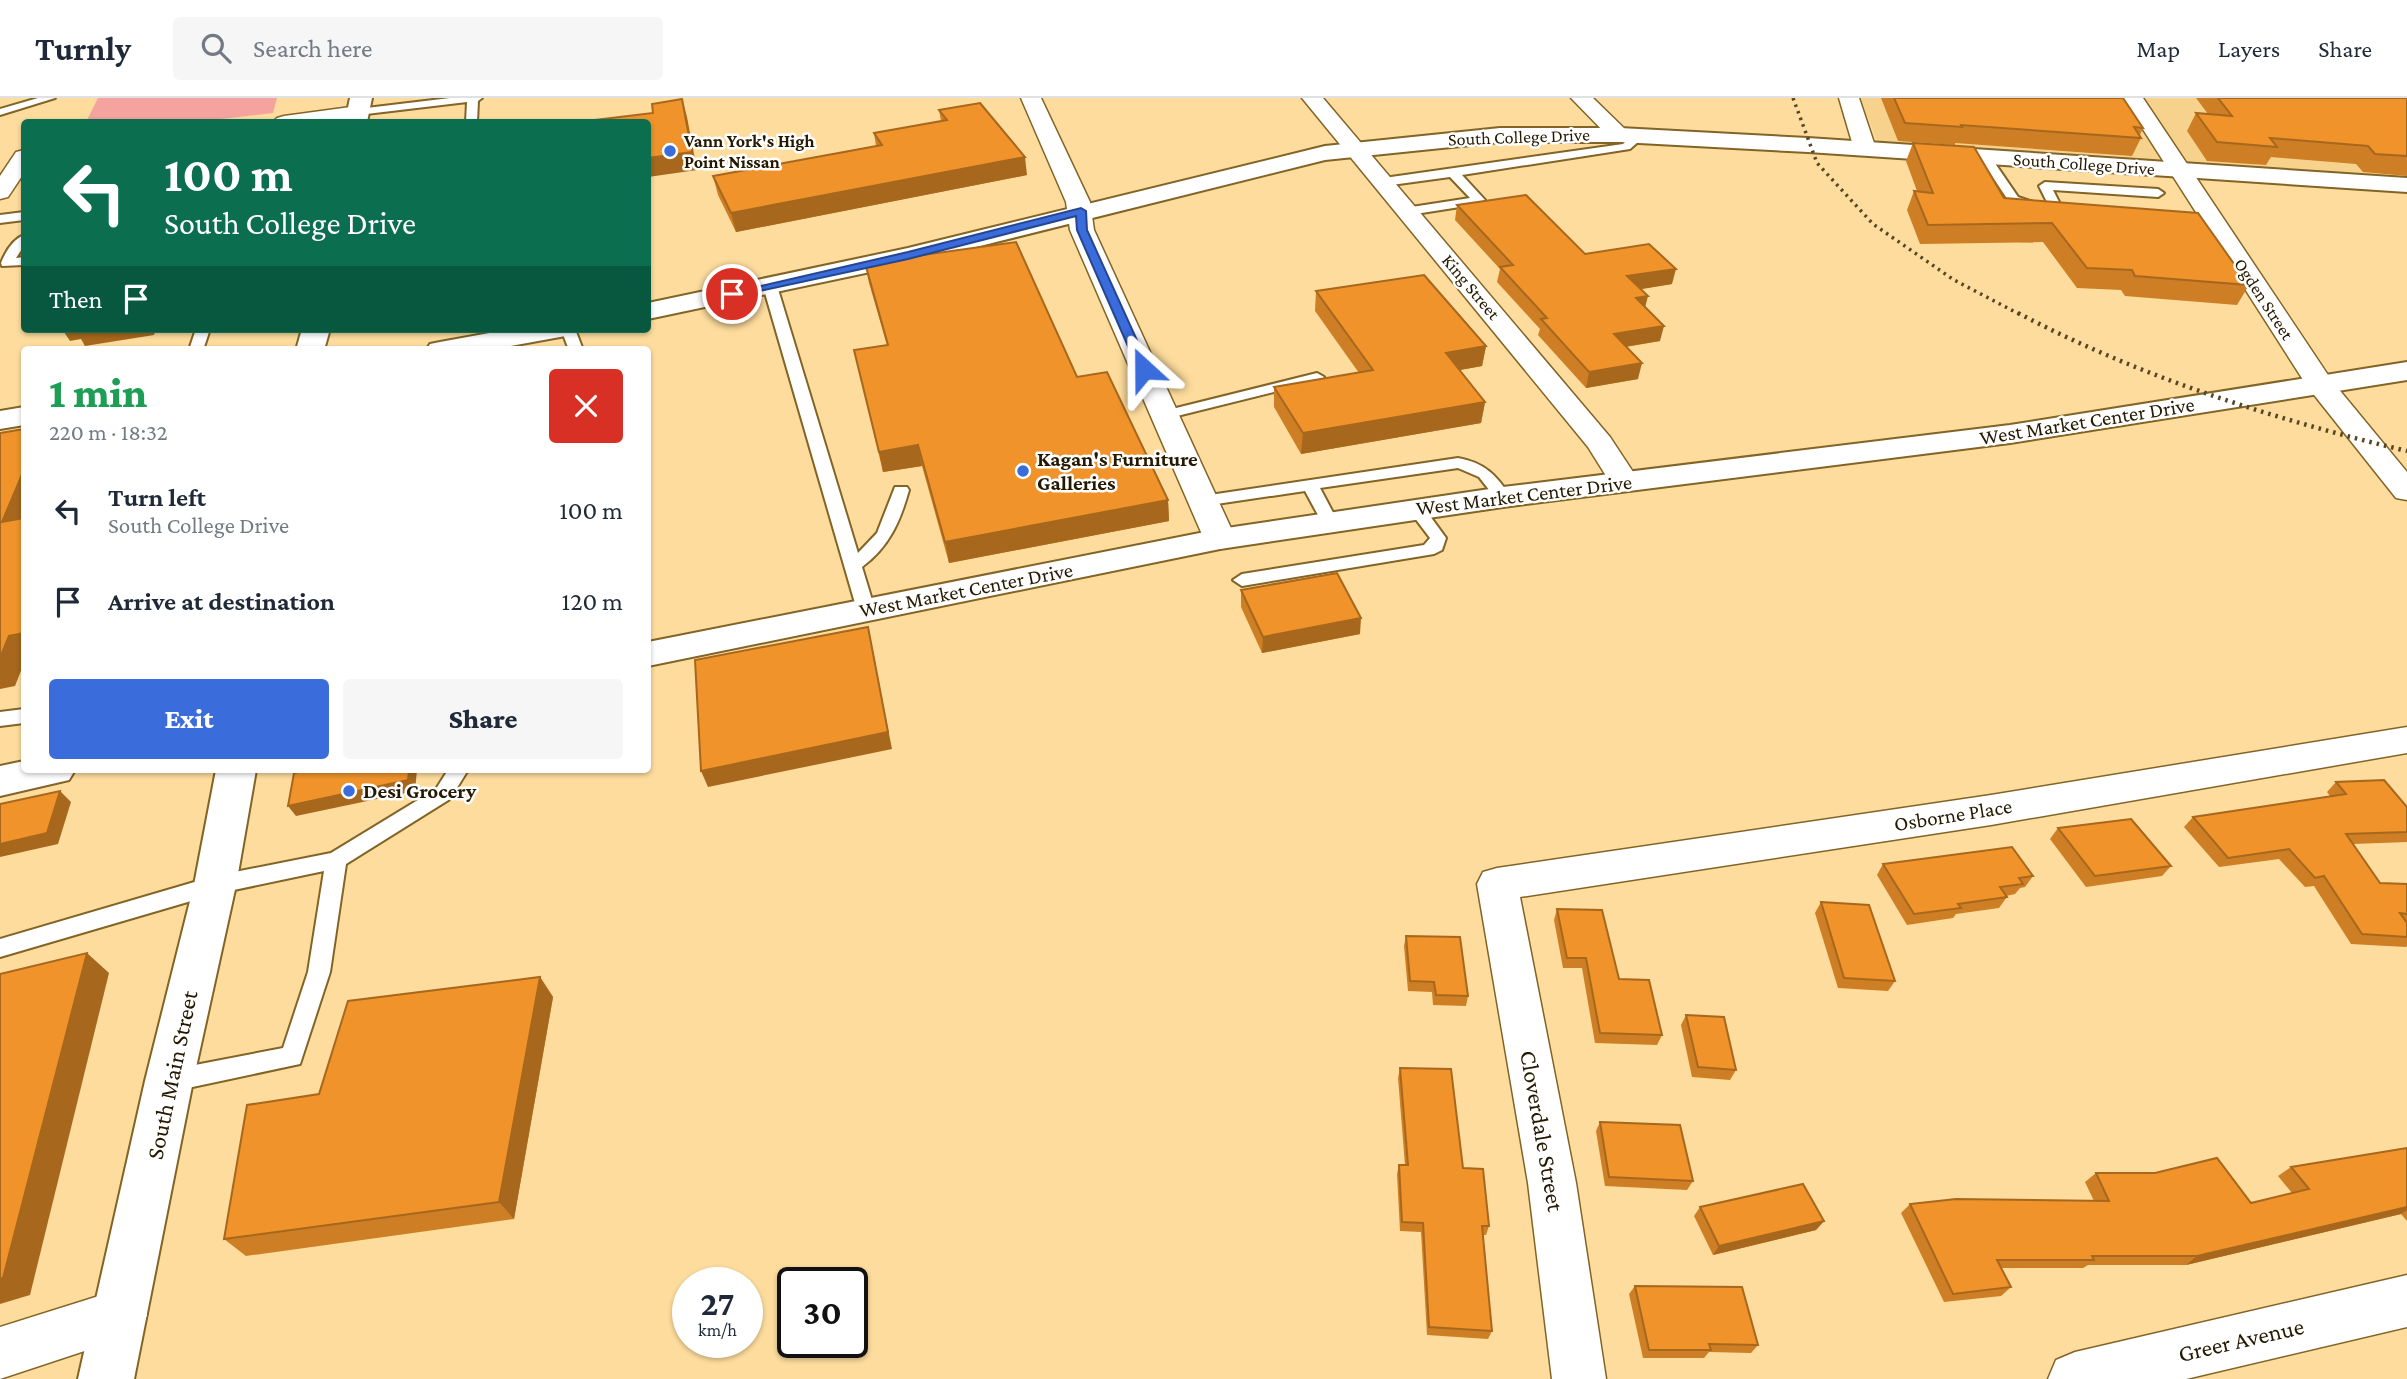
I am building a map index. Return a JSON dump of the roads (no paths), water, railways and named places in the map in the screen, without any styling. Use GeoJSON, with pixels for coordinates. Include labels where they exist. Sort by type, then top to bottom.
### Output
{"type":"FeatureCollection","features":[{"type":"Feature","properties":{"kind":"main road","name":"South College Drive"},"geometry":{"type":"LineString","coordinates":[[651,310],[908,256],[1081,211],[1325,153],[1500,135],[1625,135],[2407,185]]}},
{"type":"Feature","properties":{"kind":"main road"},"geometry":{"type":"LineString","coordinates":[[463,346],[539,333]]}},
{"type":"Feature","properties":{"kind":"main road","name":"West Market Center Drive"},"geometry":{"type":"LineString","coordinates":[[651,653],[1220,539],[1624,481],[1863,454],[2321,386],[2407,370]]}},
{"type":"Feature","properties":{"kind":"main road"},"geometry":{"type":"LineString","coordinates":[[0,420],[21,416]]}},
{"type":"Feature","properties":{"kind":"main road"},"geometry":{"type":"LineString","coordinates":[[0,781],[40,773]]}},
{"type":"Feature","properties":{"kind":"main road","name":"South Main Street"},"geometry":{"type":"LineString","coordinates":[[106,1379],[169,1081],[215,885],[235,773]]}},
{"type":"Feature","properties":{"kind":"street"},"geometry":{"type":"LineString","coordinates":[[1031,98],[1081,211],[1082,230],[1220,539]]}},
{"type":"Feature","properties":{"kind":"street","name":"King Street"},"geometry":{"type":"LineString","coordinates":[[1312,98],[1600,443],[1624,481]]}},
{"type":"Feature","properties":{"kind":"street"},"geometry":{"type":"LineString","coordinates":[[1581,98],[1625,135]]}},
{"type":"Feature","properties":{"kind":"street"},"geometry":{"type":"LineString","coordinates":[[1849,98],[1865,149]]}},
{"type":"Feature","properties":{"kind":"street","name":"Ogden Street"},"geometry":{"type":"LineString","coordinates":[[2131,100],[2180,171],[2209,224],[2321,386],[2407,491]]}},
{"type":"Feature","properties":{"kind":"street"},"geometry":{"type":"LineString","coordinates":[[304,119],[359,111]]}},
{"type":"Feature","properties":{"kind":"street"},"geometry":{"type":"LineString","coordinates":[[0,158],[21,156]]}},
{"type":"Feature","properties":{"kind":"street"},"geometry":{"type":"LineString","coordinates":[[0,192],[21,160]]}},
{"type":"Feature","properties":{"kind":"street","name":"Osborne Place"},"geometry":{"type":"LineString","coordinates":[[1497,884],[1991,810],[2407,740]]}},
{"type":"Feature","properties":{"kind":"street","name":"Cloverdale Street"},"geometry":{"type":"LineString","coordinates":[[1497,884],[1552,1183],[1579,1379]]}},
{"type":"Feature","properties":{"kind":"street","name":"Greer Avenue"},"geometry":{"type":"LineString","coordinates":[[2075,1379],[2407,1301]]}},
{"type":"Feature","properties":{"kind":"street"},"geometry":{"type":"LineString","coordinates":[[0,1353],[121,1315]]}},
{"type":"Feature","properties":{"kind":"lane"},"geometry":{"type":"LineString","coordinates":[[0,112],[50,98]]}},
{"type":"Feature","properties":{"kind":"lane"},"geometry":{"type":"LineString","coordinates":[[359,111],[475,98],[472,119]]}},
{"type":"Feature","properties":{"kind":"lane"},"geometry":{"type":"LineString","coordinates":[[1384,181],[1626,147],[1632,142],[1625,135]]}},
{"type":"Feature","properties":{"kind":"lane"},"geometry":{"type":"LineString","coordinates":[[1986,158],[2014,200],[2029,206],[2064,211],[2045,186],[2158,193]]}},
{"type":"Feature","properties":{"kind":"lane"},"geometry":{"type":"LineString","coordinates":[[1409,211],[1479,200],[1453,173]]}},
{"type":"Feature","properties":{"kind":"lane"},"geometry":{"type":"LineString","coordinates":[[0,219],[21,216]]}},
{"type":"Feature","properties":{"kind":"lane"},"geometry":{"type":"LineString","coordinates":[[21,242],[7,263],[21,261]]}},
{"type":"Feature","properties":{"kind":"lane"},"geometry":{"type":"LineString","coordinates":[[770,286],[866,610]]}},
{"type":"Feature","properties":{"kind":"lane"},"geometry":{"type":"LineString","coordinates":[[559,333],[572,346]]}},
{"type":"Feature","properties":{"kind":"lane"},"geometry":{"type":"LineString","coordinates":[[1165,415],[1317,377]]}},
{"type":"Feature","properties":{"kind":"lane"},"geometry":{"type":"LineString","coordinates":[[1203,501],[1458,463],[1485,471],[1503,497]]}},
{"type":"Feature","properties":{"kind":"lane"},"geometry":{"type":"LineString","coordinates":[[1310,485],[1330,522]]}},
{"type":"Feature","properties":{"kind":"lane"},"geometry":{"type":"LineString","coordinates":[[853,565],[878,545],[888,532],[901,490]]}},
{"type":"Feature","properties":{"kind":"lane"},"geometry":{"type":"LineString","coordinates":[[1242,580],[1428,551],[1436,546],[1438,538],[1416,509]]}},
{"type":"Feature","properties":{"kind":"lane"},"geometry":{"type":"LineString","coordinates":[[0,719],[21,716]]}},
{"type":"Feature","properties":{"kind":"lane"},"geometry":{"type":"LineString","coordinates":[[0,948],[215,885],[336,860],[443,793],[456,773]]}},
{"type":"Feature","properties":{"kind":"lane"},"geometry":{"type":"LineString","coordinates":[[169,1081],[292,1057],[319,972],[336,860]]}},
{"type":"Feature","properties":{"kind":"railway"},"geometry":{"type":"LineString","coordinates":[[1793,98],[1817,163],[1873,224],[1954,280],[2021,315]]}},
{"type":"Feature","properties":{"kind":"railway"},"geometry":{"type":"LineString","coordinates":[[2018,313],[2111,357],[2208,394],[2307,425],[2407,451]]}},
{"type":"Feature","properties":{"kind":"place","name":"Vann York's High Point Nissan"},"geometry":{"type":"Point","coordinates":[670,151]}},
{"type":"Feature","properties":{"kind":"place","name":"Kagan's Furniture Galleries"},"geometry":{"type":"Point","coordinates":[1023,471]}},
{"type":"Feature","properties":{"kind":"place","name":"Desi Grocery"},"geometry":{"type":"Point","coordinates":[349,791]}}]}
